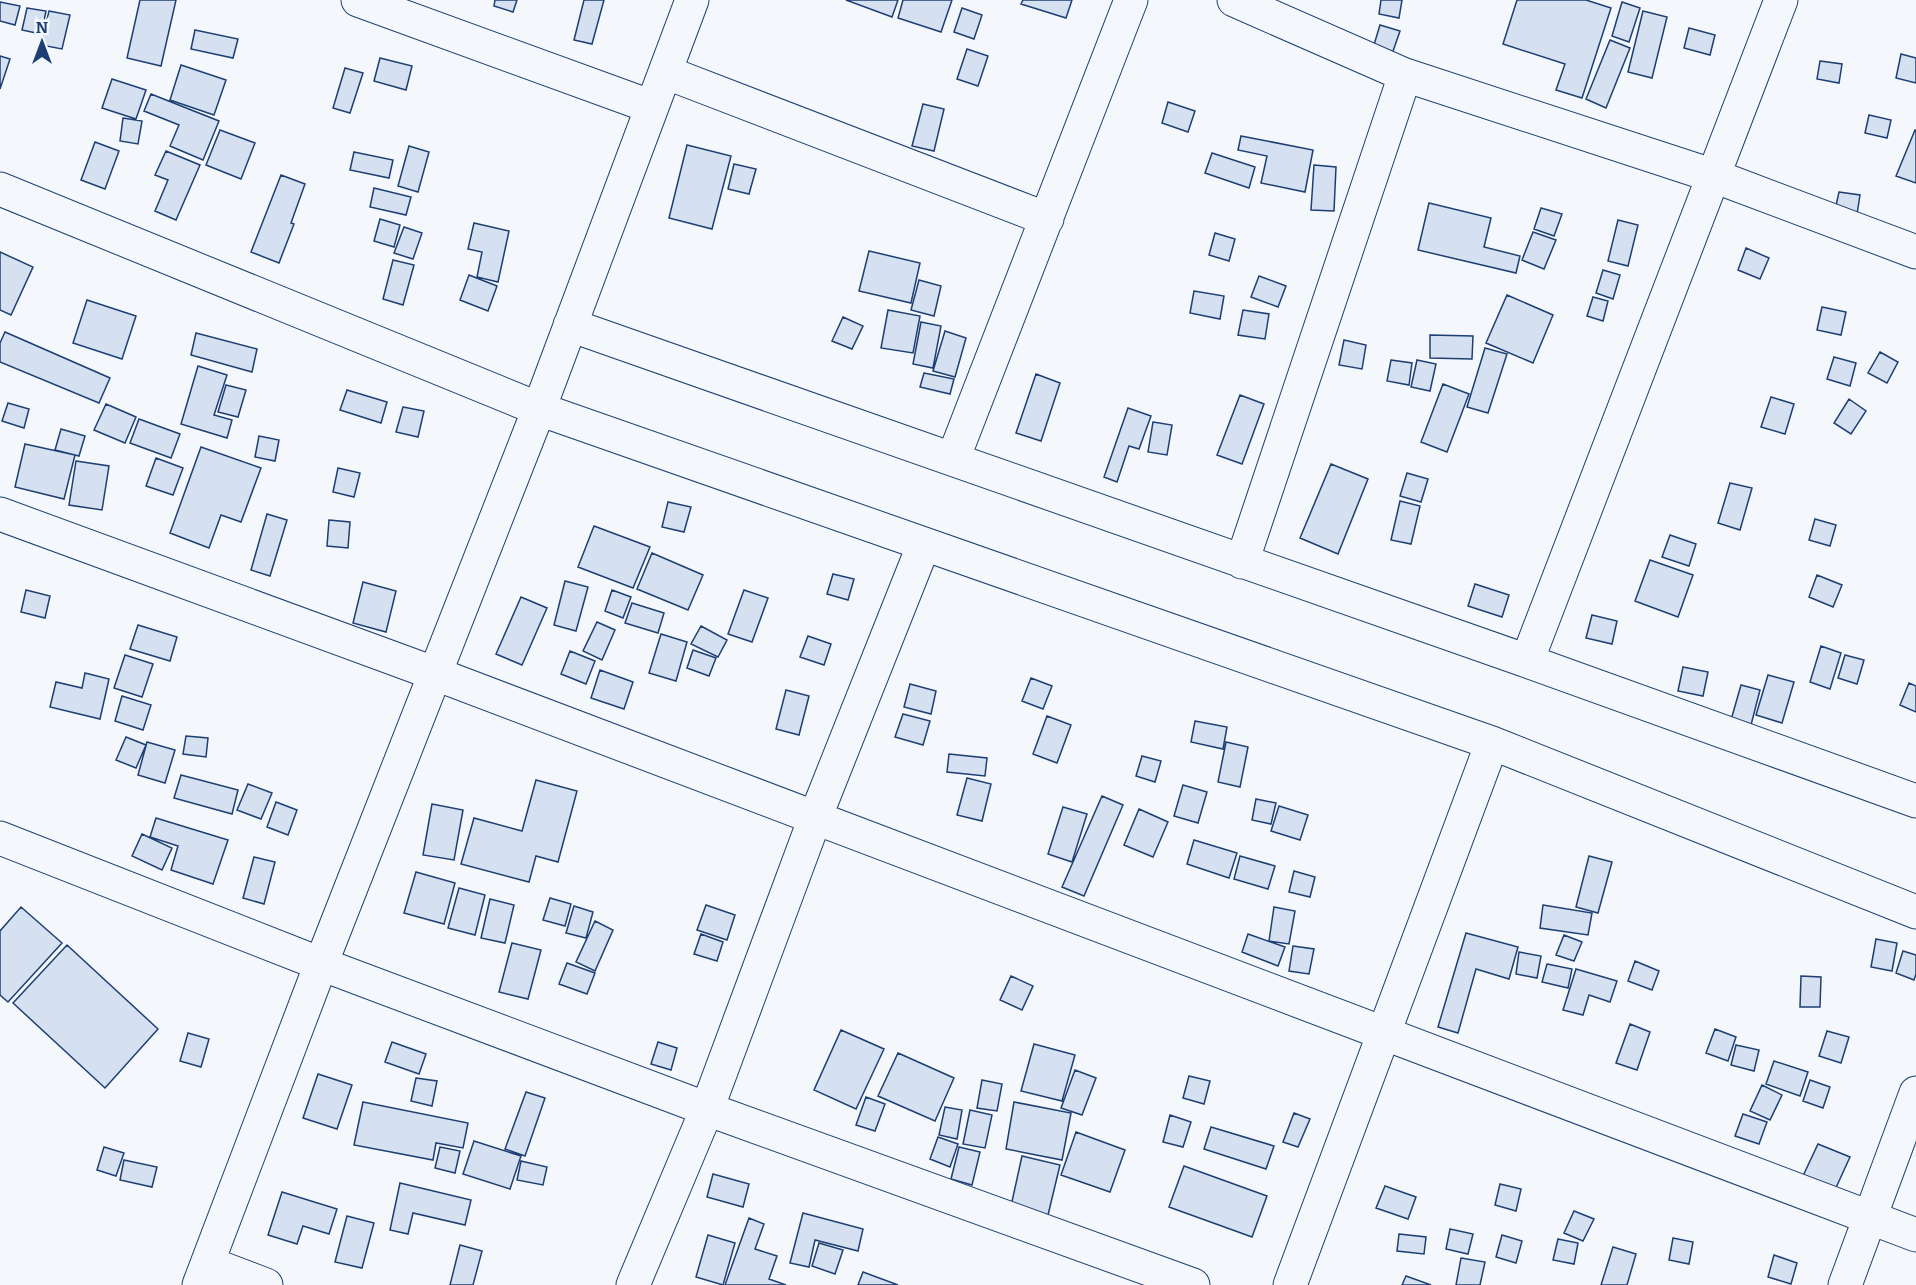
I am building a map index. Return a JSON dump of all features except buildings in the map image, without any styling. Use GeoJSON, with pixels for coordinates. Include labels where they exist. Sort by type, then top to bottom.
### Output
{"type":"FeatureCollection","features":[{"type":"Feature","properties":{"kind":"street"},"geometry":{"type":"LineString","coordinates":[[358,0],[652,107]]}},
{"type":"Feature","properties":{"kind":"street"},"geometry":{"type":"LineString","coordinates":[[266,1285],[204,1274],[321,964],[539,409],[692,0]]}},
{"type":"Feature","properties":{"kind":"street"},"geometry":{"type":"LineString","coordinates":[[953,459],[1131,0]]}},
{"type":"Feature","properties":{"kind":"street"},"geometry":{"type":"LineString","coordinates":[[1234,0],[1405,75],[1714,176],[1916,252]]}},
{"type":"Feature","properties":{"kind":"street"},"geometry":{"type":"LineString","coordinates":[[1527,661],[1780,0]]}},
{"type":"Feature","properties":{"kind":"street"},"geometry":{"type":"LineString","coordinates":[[665,72],[1047,219]]}},
{"type":"Feature","properties":{"kind":"street"},"geometry":{"type":"LineString","coordinates":[[1242,562],[1405,75]]}},
{"type":"Feature","properties":{"kind":"street"},"geometry":{"type":"LineString","coordinates":[[0,189],[539,409],[1492,743],[1916,912]]}},
{"type":"Feature","properties":{"kind":"street"},"geometry":{"type":"LineString","coordinates":[[570,325],[1527,661],[1916,801]]}},
{"type":"Feature","properties":{"kind":"street"},"geometry":{"type":"LineString","coordinates":[[0,514],[436,674],[1916,1235]]}},
{"type":"Feature","properties":{"kind":"street"},"geometry":{"type":"LineString","coordinates":[[633,1285],[707,1109],[815,818],[924,544]]}},
{"type":"Feature","properties":{"kind":"street"},"geometry":{"type":"LineString","coordinates":[[1290,1285],[1492,743]]}},
{"type":"Feature","properties":{"kind":"street"},"geometry":{"type":"LineString","coordinates":[[0,838],[321,964],[707,1109],[1193,1285]]}},
{"type":"Feature","properties":{"kind":"street"},"geometry":{"type":"LineString","coordinates":[[1845,1285],[1916,1093]]}}]}
